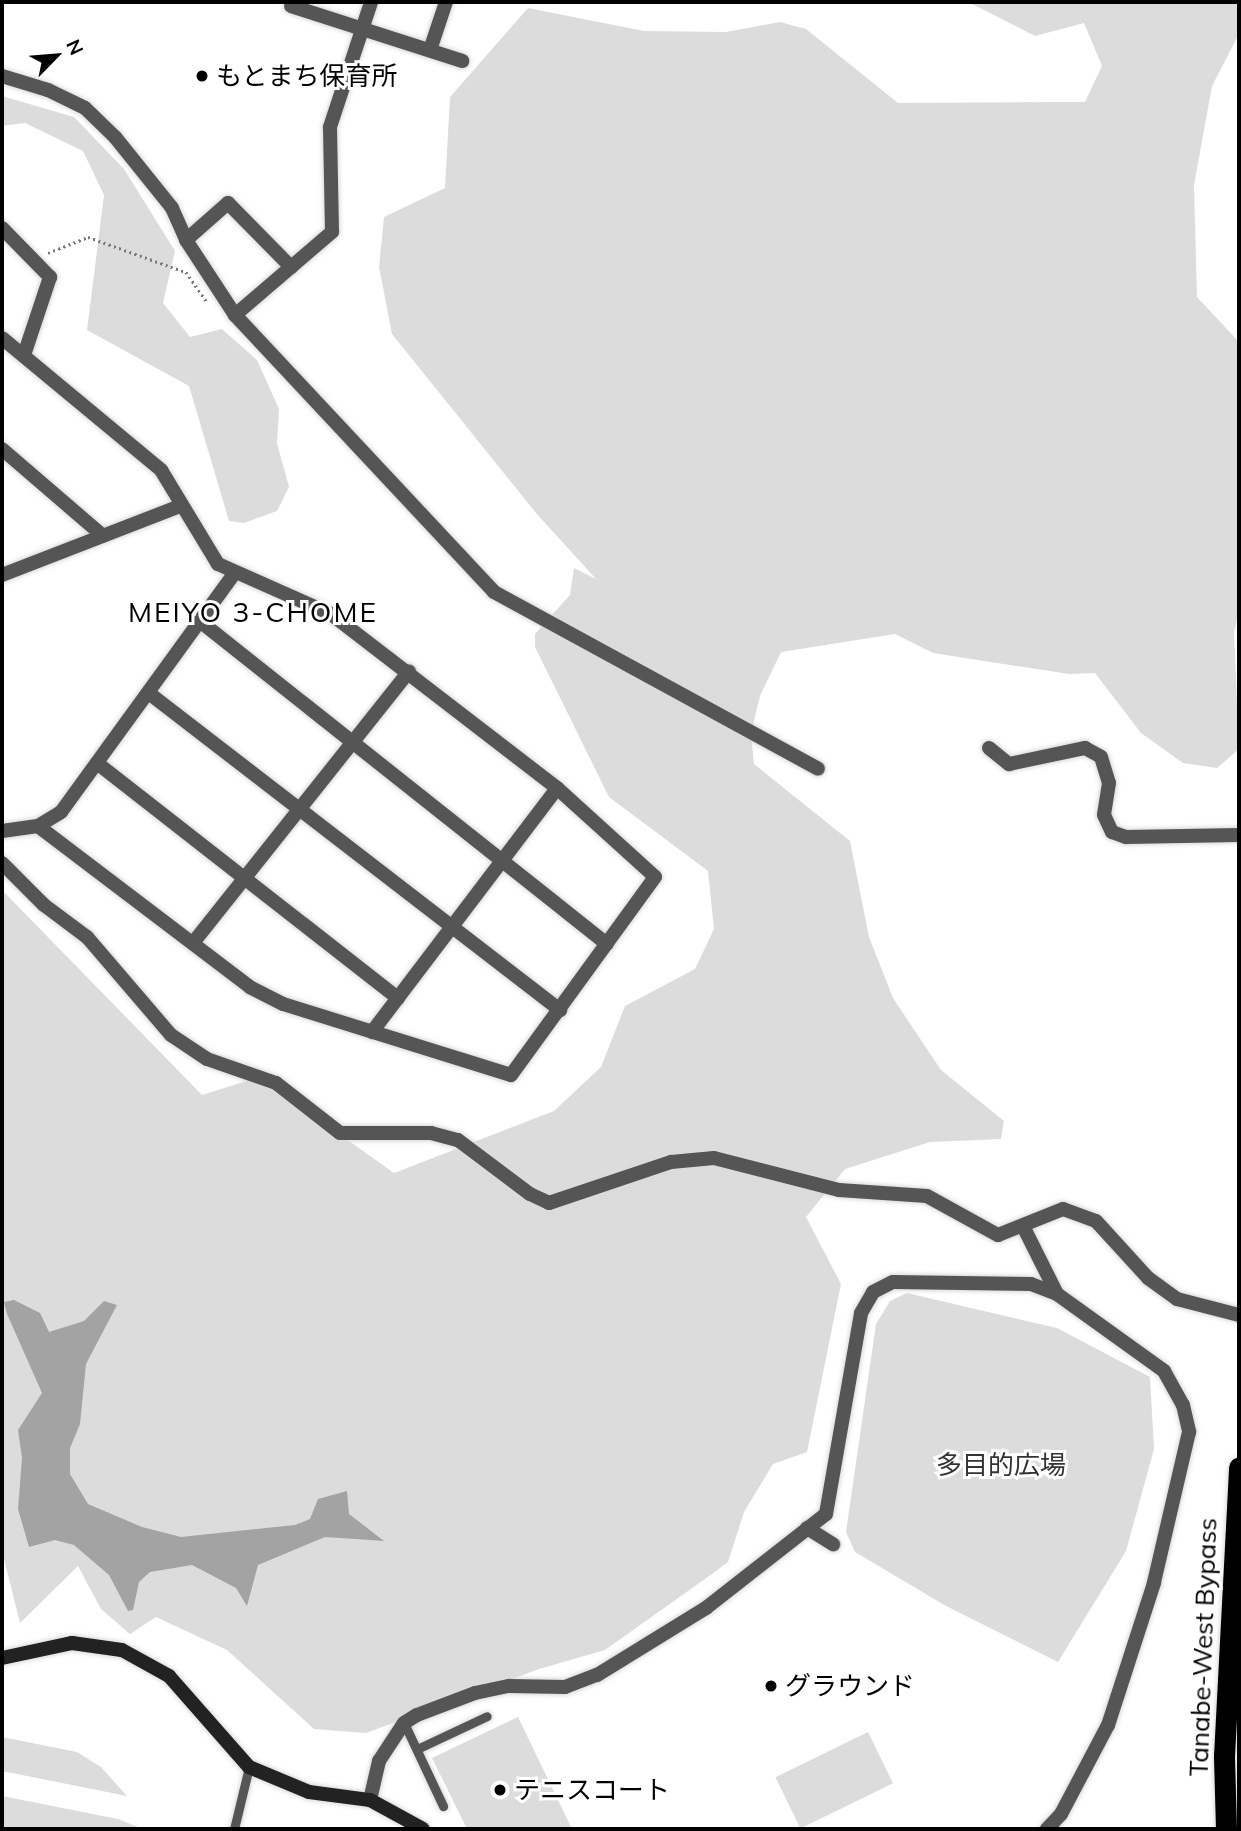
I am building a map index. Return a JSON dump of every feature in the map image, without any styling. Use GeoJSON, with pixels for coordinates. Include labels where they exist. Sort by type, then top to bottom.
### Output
{"type":"FeatureCollection","features":[{"type":"Feature","properties":{"kind":"highway","name":"Tanabe-West Bypass"},"geometry":{"type":"LineString","coordinates":[[1226,1829],[1224,1756],[1239,1467]]}},
{"type":"Feature","properties":{"kind":"street"},"geometry":{"type":"LineString","coordinates":[[235,315],[332,232],[330,127],[371,2]]}},
{"type":"Feature","properties":{"kind":"street"},"geometry":{"type":"LineString","coordinates":[[430,50],[446,2]]}},
{"type":"Feature","properties":{"kind":"street"},"geometry":{"type":"LineString","coordinates":[[291,6],[462,61]]}},
{"type":"Feature","properties":{"kind":"street"},"geometry":{"type":"LineString","coordinates":[[2,76],[48,90],[85,108],[173,208],[186,240],[235,315],[494,592],[818,769]]}},
{"type":"Feature","properties":{"kind":"street"},"geometry":{"type":"LineString","coordinates":[[186,240],[228,203],[291,267]]}},
{"type":"Feature","properties":{"kind":"street"},"geometry":{"type":"LineString","coordinates":[[2,228],[50,277],[24,355]]}},
{"type":"Feature","properties":{"kind":"street"},"geometry":{"type":"LineString","coordinates":[[2,338],[161,470],[180,506],[218,564],[234,575],[331,614],[409,671],[557,788],[655,877],[511,1075],[272,999],[250,987],[38,826]]}},
{"type":"Feature","properties":{"kind":"street"},"geometry":{"type":"LineString","coordinates":[[2,449],[103,536]]}},
{"type":"Feature","properties":{"kind":"street"},"geometry":{"type":"LineString","coordinates":[[2,575],[180,506]]}},
{"type":"Feature","properties":{"kind":"street"},"geometry":{"type":"LineString","coordinates":[[2,831],[38,826],[61,811],[150,694],[234,575]]}},
{"type":"Feature","properties":{"kind":"street"},"geometry":{"type":"LineString","coordinates":[[201,622],[607,944]]}},
{"type":"Feature","properties":{"kind":"street"},"geometry":{"type":"LineString","coordinates":[[192,943],[409,671]]}},
{"type":"Feature","properties":{"kind":"street"},"geometry":{"type":"LineString","coordinates":[[150,694],[560,1010]]}},
{"type":"Feature","properties":{"kind":"street"},"geometry":{"type":"LineString","coordinates":[[989,748],[1009,764],[1084,748],[1101,757],[1109,783],[1104,814],[1112,832],[1126,837],[1239,835]]}},
{"type":"Feature","properties":{"kind":"street"},"geometry":{"type":"LineString","coordinates":[[97,764],[398,998]]}},
{"type":"Feature","properties":{"kind":"street"},"geometry":{"type":"LineString","coordinates":[[372,1032],[557,788]]}},
{"type":"Feature","properties":{"kind":"street"},"geometry":{"type":"LineString","coordinates":[[2,863],[44,905],[87,937],[172,1035],[207,1059],[276,1083],[341,1133],[431,1133],[458,1140],[530,1194],[549,1203],[671,1162],[714,1158],[839,1189],[927,1196],[998,1235],[1024,1228],[1063,1209],[1096,1221],[1148,1278],[1177,1299],[1239,1315]]}},
{"type":"Feature","properties":{"kind":"street"},"geometry":{"type":"LineString","coordinates":[[1024,1228],[1057,1294]]}},
{"type":"Feature","properties":{"kind":"street"},"geometry":{"type":"LineString","coordinates":[[807,1528],[833,1544],[826,1514],[861,1313],[873,1292],[893,1282],[1031,1284],[1057,1294],[1164,1371],[1183,1405],[1189,1432],[1154,1583],[1108,1725],[1061,1815],[1046,1829]]}},
{"type":"Feature","properties":{"kind":"street"},"geometry":{"type":"LineString","coordinates":[[370,1800],[379,1761],[404,1723],[441,1703],[475,1693],[509,1686],[565,1687],[597,1675],[705,1608],[826,1514]]}},
{"type":"Feature","properties":{"kind":"street"},"geometry":{"type":"LineString","coordinates":[[2,1658],[72,1643],[122,1650],[169,1676],[250,1767],[309,1792],[370,1800],[424,1829]]}},
{"type":"Feature","properties":{"kind":"lane"},"geometry":{"type":"LineString","coordinates":[[417,1749],[487,1716]]}},
{"type":"Feature","properties":{"kind":"lane"},"geometry":{"type":"LineString","coordinates":[[404,1723],[443,1805]]}},
{"type":"Feature","properties":{"kind":"lane"},"geometry":{"type":"LineString","coordinates":[[234,1829],[250,1767]]}},
{"type":"Feature","properties":{"kind":"path"},"geometry":{"type":"LineString","coordinates":[[33,259],[88,237],[186,272],[203,303],[224,301]]}},
{"type":"Feature","properties":{"kind":"green space"},"geometry":{"type":"Polygon","coordinates":[[[968,2],[1239,2],[1239,34],[1212,86],[1194,185],[1197,297],[1239,342],[1239,611],[1234,632],[1239,749],[1217,768],[1183,763],[1141,733],[1095,673],[1069,674],[933,653],[895,634],[781,652],[760,696],[751,733],[754,764],[850,841],[869,937],[893,998],[941,1070],[1004,1121],[1001,1139],[930,1142],[845,1169],[806,1217],[841,1284],[807,1452],[773,1464],[744,1512],[728,1562],[712,1574],[605,1650],[539,1669],[366,1733],[314,1729],[227,1650],[156,1617],[130,1634],[101,1609],[78,1566],[20,1623],[2,1551],[2,890],[202,1095],[259,1077],[394,1173],[554,1111],[601,1067],[625,1006],[695,969],[714,929],[708,871],[609,797],[535,647],[535,634],[570,595],[574,568],[596,579],[536,513],[392,334],[379,267],[384,217],[445,188],[450,97],[528,8],[644,31],[726,32],[780,22],[806,29],[898,103],[1085,102],[1102,66],[1084,23],[1035,36],[968,2]]]}},
{"type":"Feature","properties":{"kind":"green space"},"geometry":{"type":"Polygon","coordinates":[[[2,96],[74,117],[124,169],[175,251],[163,303],[190,337],[222,329],[257,360],[279,409],[277,443],[289,487],[277,511],[244,523],[229,521],[189,386],[87,330],[104,195],[83,151],[25,123],[2,126],[2,96]]]}},
{"type":"Feature","properties":{"kind":"green space","name":"多目的広場"},"geometry":{"type":"Polygon","coordinates":[[[907,1293],[1057,1328],[1150,1377],[1154,1449],[1126,1551],[1058,1662],[946,1606],[855,1552],[846,1532],[876,1324],[890,1301],[907,1293]]]}},
{"type":"Feature","properties":{"kind":"green space","name":"テニスコート"},"geometry":{"type":"Polygon","coordinates":[[[518,1717],[572,1829],[467,1829],[432,1758],[518,1717]]]}},
{"type":"Feature","properties":{"kind":"green space"},"geometry":{"type":"Polygon","coordinates":[[[868,1732],[893,1783],[800,1828],[775,1777],[868,1732]]]}},
{"type":"Feature","properties":{"kind":"green space"},"geometry":{"type":"Polygon","coordinates":[[[2,1737],[77,1752],[101,1767],[127,1796],[2,1771],[2,1737]]]}},
{"type":"Feature","properties":{"kind":"green space"},"geometry":{"type":"Polygon","coordinates":[[[2,1796],[118,1819],[143,1829],[2,1829],[2,1796]]]}},
{"type":"Feature","properties":{"kind":"shaded area"},"geometry":{"type":"Polygon","coordinates":[[[14,1300],[40,1313],[49,1332],[84,1321],[104,1301],[117,1305],[86,1364],[80,1424],[70,1448],[70,1474],[88,1504],[142,1527],[181,1537],[295,1525],[310,1519],[318,1499],[347,1491],[349,1514],[384,1541],[325,1537],[258,1565],[247,1606],[236,1588],[192,1565],[150,1572],[139,1582],[133,1610],[128,1611],[109,1575],[74,1545],[55,1540],[29,1547],[18,1509],[22,1458],[18,1430],[42,1393],[7,1314],[4,1302],[14,1300]]]}},
{"type":"Feature","properties":{"kind":"place","name":"もとまち保育所"},"geometry":{"type":"Point","coordinates":[202,76]}},
{"type":"Feature","properties":{"kind":"place","name":"グラウンド"},"geometry":{"type":"Point","coordinates":[771,1686]}},
{"type":"Feature","properties":{"kind":"place","name":"テニスコート"},"geometry":{"type":"Point","coordinates":[500,1790]}},
{"type":"Feature","properties":{"kind":"district","name":"MEIYO 3-CHOME"},"geometry":{"type":"Point","coordinates":[253,612]}}]}
